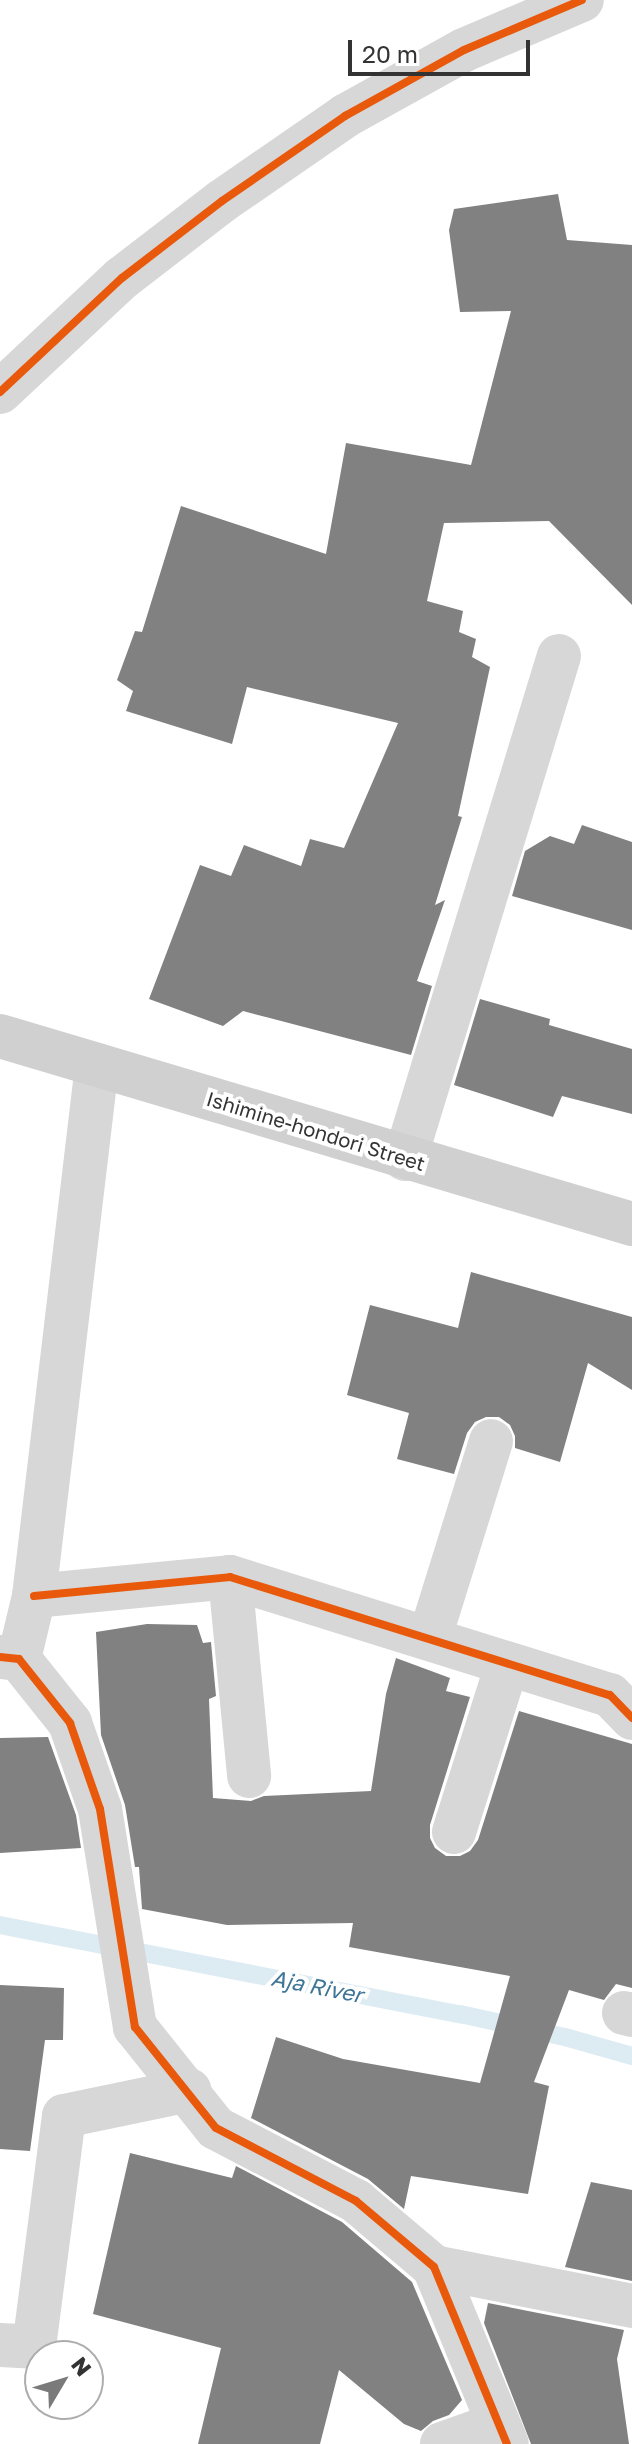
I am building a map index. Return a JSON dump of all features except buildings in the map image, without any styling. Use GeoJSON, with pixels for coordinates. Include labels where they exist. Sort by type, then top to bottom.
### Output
{"type":"FeatureCollection","features":[{"type":"Feature","properties":{"kind":"main road","name":"Ishimine-hondori Street"},"geometry":{"type":"LineString","coordinates":[[0,1036],[405,1159],[632,1224]]}},
{"type":"Feature","properties":{"kind":"street"},"geometry":{"type":"LineString","coordinates":[[0,392],[122,278],[222,201],[345,116],[464,50],[582,0]]}},
{"type":"Feature","properties":{"kind":"street"},"geometry":{"type":"LineString","coordinates":[[405,1159],[559,656]]}},
{"type":"Feature","properties":{"kind":"street"},"geometry":{"type":"LineString","coordinates":[[97,1065],[34,1596],[10,1658],[70,1723],[100,1809],[135,2027],[189,2090],[216,2128],[356,2201],[434,2267],[502,2434],[442,2444]]}},
{"type":"Feature","properties":{"kind":"street"},"geometry":{"type":"LineString","coordinates":[[430,1637],[491,1441]]}},
{"type":"Feature","properties":{"kind":"street"},"geometry":{"type":"LineString","coordinates":[[34,1596],[230,1577],[610,1695],[632,1718]]}},
{"type":"Feature","properties":{"kind":"street"},"geometry":{"type":"LineString","coordinates":[[230,1577],[249,1776]]}},
{"type":"Feature","properties":{"kind":"street"},"geometry":{"type":"LineString","coordinates":[[454,1832],[507,1665]]}},
{"type":"Feature","properties":{"kind":"street"},"geometry":{"type":"LineString","coordinates":[[0,2345],[34,2347],[64,2116],[189,2090]]}},
{"type":"Feature","properties":{"kind":"street"},"geometry":{"type":"LineString","coordinates":[[434,2267],[632,2306]]}},
{"type":"Feature","properties":{"kind":"waterway","name":"Aja River"},"geometry":{"type":"LineString","coordinates":[[0,1925],[460,2014],[565,2037],[632,2056]]}},
{"type":"Feature","properties":{"kind":"cycle path"},"geometry":{"type":"LineString","coordinates":[[0,392],[122,278],[222,201],[345,116],[464,50],[582,0]]}},
{"type":"Feature","properties":{"kind":"cycle path"},"geometry":{"type":"LineString","coordinates":[[34,1596],[230,1577],[610,1695],[632,1718]]}},
{"type":"Feature","properties":{"kind":"cycle path"},"geometry":{"type":"LineString","coordinates":[[0,1657],[19,1659],[70,1723],[100,1809],[135,2027],[216,2128],[356,2201],[434,2267],[507,2444]]}}]}
